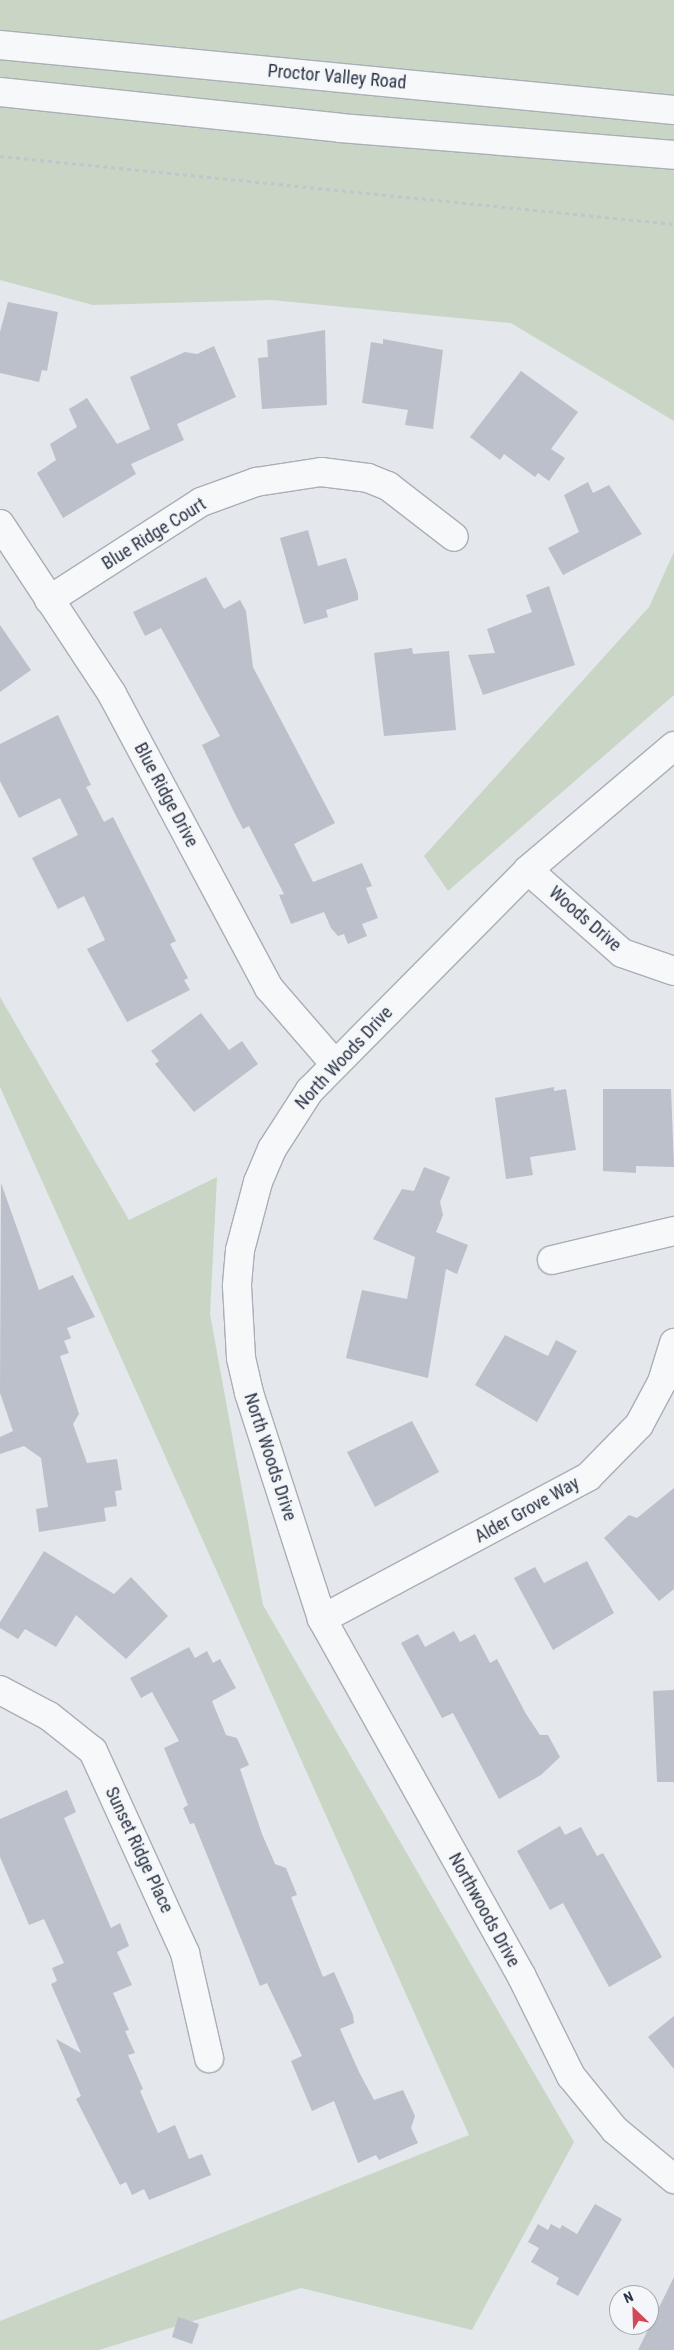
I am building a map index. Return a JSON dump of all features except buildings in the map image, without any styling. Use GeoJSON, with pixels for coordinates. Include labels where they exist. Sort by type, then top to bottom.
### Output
{"type":"FeatureCollection","features":[{"type":"Feature","properties":{"kind":"street","name":"Proctor Valley Road"},"geometry":{"type":"LineString","coordinates":[[0,45],[674,110]]}},
{"type":"Feature","properties":{"kind":"street"},"geometry":{"type":"LineString","coordinates":[[0,92],[340,128],[674,155]]}},
{"type":"Feature","properties":{"kind":"street","name":"Blue Ridge Court"},"geometry":{"type":"LineString","coordinates":[[49,600],[201,502],[256,482],[321,472],[368,478],[388,486],[454,537]]}},
{"type":"Feature","properties":{"kind":"street","name":"Blue Ridge Drive"},"geometry":{"type":"LineString","coordinates":[[0,524],[112,694],[269,988],[334,1063]]}},
{"type":"Feature","properties":{"kind":"street","name":"North Woods Drive"},"geometry":{"type":"LineString","coordinates":[[322,1619],[249,1393],[241,1358],[236,1286],[247,1215],[272,1149],[305,1097],[334,1063],[528,870],[674,746]]}},
{"type":"Feature","properties":{"kind":"street","name":"Woods Drive"},"geometry":{"type":"LineString","coordinates":[[528,870],[622,953],[674,971]]}},
{"type":"Feature","properties":{"kind":"street"},"geometry":{"type":"LineString","coordinates":[[552,1260],[674,1233]]}},
{"type":"Feature","properties":{"kind":"street","name":"Alder Grove Way"},"geometry":{"type":"LineString","coordinates":[[322,1619],[588,1477],[639,1425],[662,1382],[674,1343]]}},
{"type":"Feature","properties":{"kind":"street","name":"Northwoods Drive"},"geometry":{"type":"LineString","coordinates":[[322,1619],[512,1958],[571,2076],[615,2130],[674,2179]]}},
{"type":"Feature","properties":{"kind":"street","name":"Sunset Ridge Place"},"geometry":{"type":"LineString","coordinates":[[0,1690],[49,1716],[92,1751],[185,1953],[209,2058]]}},
{"type":"Feature","properties":{"kind":"path"},"geometry":{"type":"LineString","coordinates":[[0,156],[674,224]]}},
{"type":"Feature","properties":{"kind":"green space"},"geometry":{"type":"Polygon","coordinates":[[[0,0],[674,0],[674,421],[511,323],[271,300],[93,305],[0,280],[0,0]]]}},
{"type":"Feature","properties":{"kind":"green space"},"geometry":{"type":"Polygon","coordinates":[[[674,552],[674,695],[448,891],[424,856],[649,607],[674,552]]]}},
{"type":"Feature","properties":{"kind":"green space"},"geometry":{"type":"Polygon","coordinates":[[[0,997],[129,1220],[217,1177],[210,1314],[263,1605],[574,2142],[472,2330],[301,2288],[99,2350],[0,2350],[0,2321],[469,2135],[0,1087],[0,997]]]}}]}
